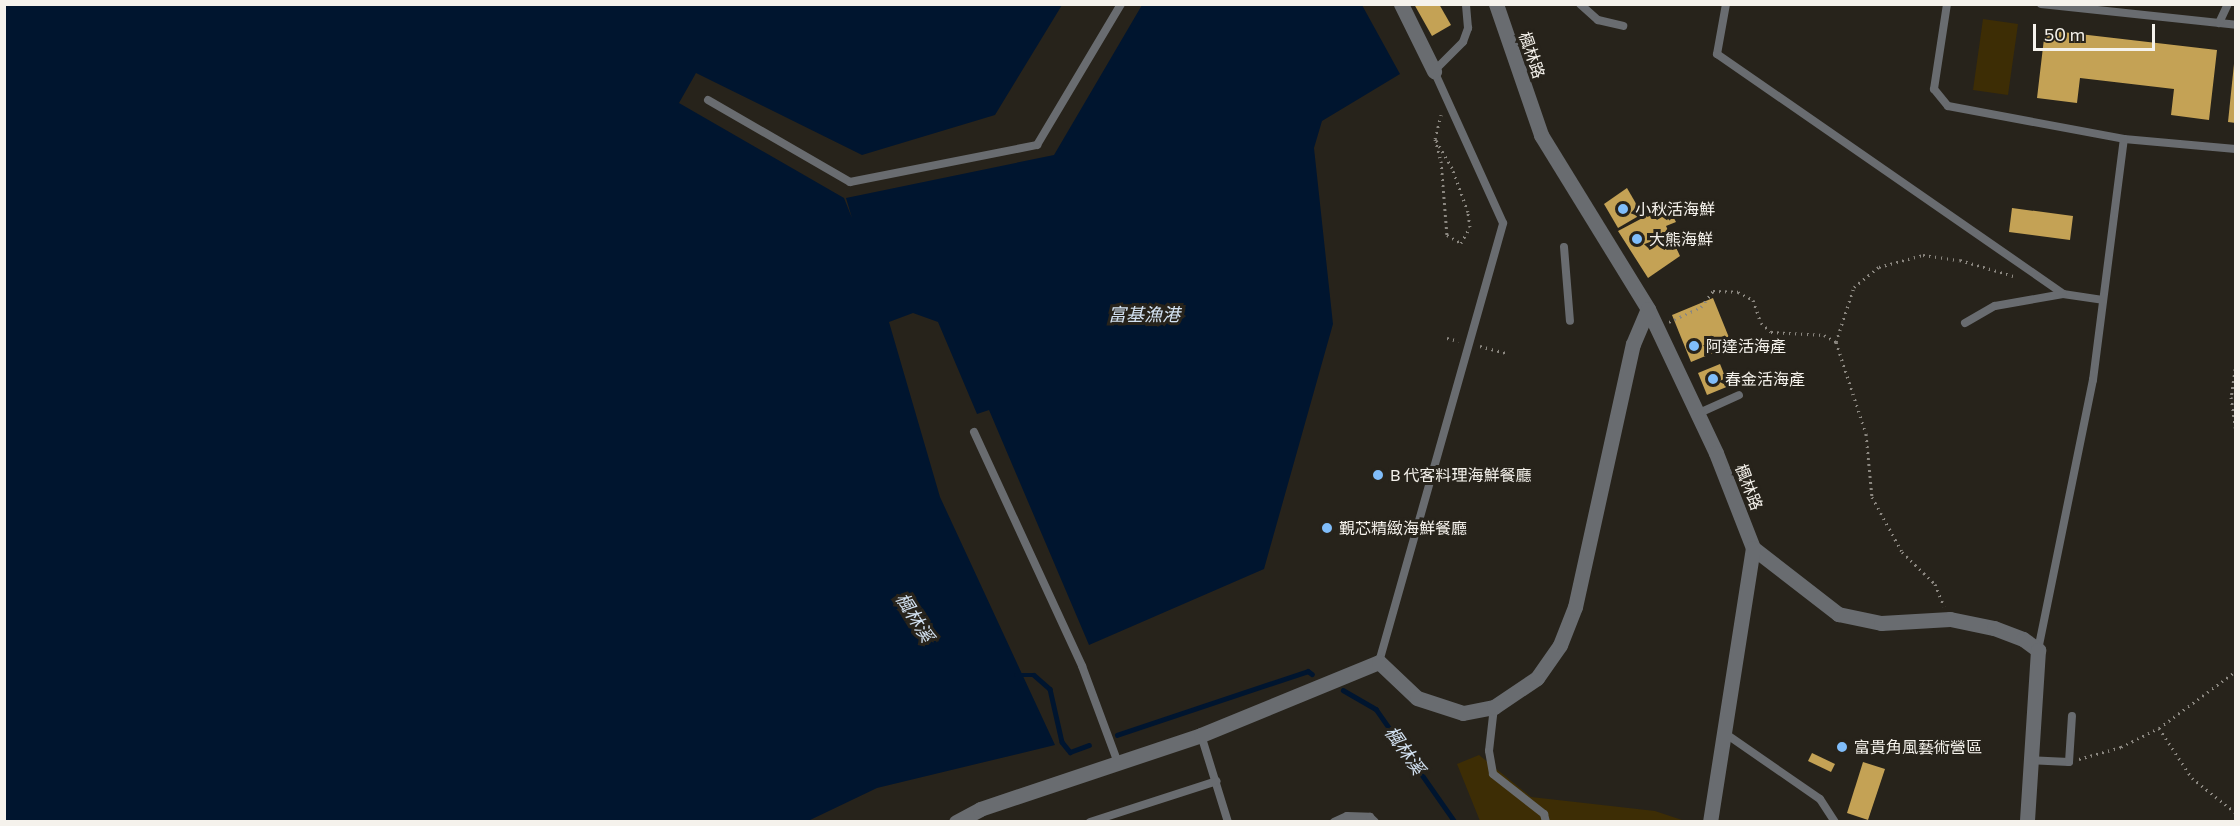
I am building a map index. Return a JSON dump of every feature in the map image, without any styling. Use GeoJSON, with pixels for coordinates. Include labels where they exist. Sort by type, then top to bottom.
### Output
{"type":"FeatureCollection","features":[{"type":"Feature","properties":{"kind":"street"},"geometry":{"type":"LineString","coordinates":[[1401,4],[1434,70]]}},
{"type":"Feature","properties":{"kind":"street","name":"楓林路"},"geometry":{"type":"LineString","coordinates":[[1496,4],[1541,135],[1648,309],[1716,453],[1753,548]]}},
{"type":"Feature","properties":{"kind":"street"},"geometry":{"type":"LineString","coordinates":[[956,822],[980,809],[1201,735],[1379,662],[1417,698],[1463,713],[1494,707],[1536,678],[1560,645],[1575,607],[1633,344],[1648,309]]}},
{"type":"Feature","properties":{"kind":"street"},"geometry":{"type":"LineString","coordinates":[[1710,822],[1726,734],[1753,548],[1838,614],[1881,623],[1950,619],[1994,628],[2023,639],[2038,650],[2028,760],[2027,822]]}},
{"type":"Feature","properties":{"kind":"lane"},"geometry":{"type":"LineString","coordinates":[[708,100],[850,182],[1037,145],[1121,4]]}},
{"type":"Feature","properties":{"kind":"lane"},"geometry":{"type":"LineString","coordinates":[[1379,662],[1503,223],[1434,70],[1463,42],[1468,28],[1466,4]]}},
{"type":"Feature","properties":{"kind":"lane"},"geometry":{"type":"LineString","coordinates":[[1580,4],[1598,20],[1613,27],[1623,26]]}},
{"type":"Feature","properties":{"kind":"lane"},"geometry":{"type":"LineString","coordinates":[[1726,4],[1717,54],[2063,294]]}},
{"type":"Feature","properties":{"kind":"lane"},"geometry":{"type":"LineString","coordinates":[[2041,4],[2235,25]]}},
{"type":"Feature","properties":{"kind":"lane"},"geometry":{"type":"LineString","coordinates":[[2219,23],[2228,4]]}},
{"type":"Feature","properties":{"kind":"lane"},"geometry":{"type":"LineString","coordinates":[[1945,5],[1934,89],[1948,106],[2124,140],[2235,149]]}},
{"type":"Feature","properties":{"kind":"lane"},"geometry":{"type":"LineString","coordinates":[[2038,650],[2093,380],[2124,140]]}},
{"type":"Feature","properties":{"kind":"lane"},"geometry":{"type":"LineString","coordinates":[[1564,247],[1570,321]]}},
{"type":"Feature","properties":{"kind":"lane"},"geometry":{"type":"LineString","coordinates":[[1965,323],[1995,306],[2063,294],[2103,300]]}},
{"type":"Feature","properties":{"kind":"lane"},"geometry":{"type":"LineString","coordinates":[[1696,414],[1739,395]]}},
{"type":"Feature","properties":{"kind":"lane"},"geometry":{"type":"LineString","coordinates":[[974,432],[1082,666],[1118,763]]}},
{"type":"Feature","properties":{"kind":"lane"},"geometry":{"type":"LineString","coordinates":[[1494,707],[1489,751],[1493,774],[1544,814],[1546,822]]}},
{"type":"Feature","properties":{"kind":"lane"},"geometry":{"type":"LineString","coordinates":[[2028,760],[2069,762],[2072,716]]}},
{"type":"Feature","properties":{"kind":"lane"},"geometry":{"type":"LineString","coordinates":[[1726,734],[1820,799],[1835,822]]}},
{"type":"Feature","properties":{"kind":"lane"},"geometry":{"type":"LineString","coordinates":[[1201,735],[1228,822]]}},
{"type":"Feature","properties":{"kind":"lane"},"geometry":{"type":"LineString","coordinates":[[1090,822],[1217,781]]}},
{"type":"Feature","properties":{"kind":"lane"},"geometry":{"type":"LineString","coordinates":[[1334,822],[1347,816],[1370,817],[1375,822]]}},
{"type":"Feature","properties":{"kind":"path"},"geometry":{"type":"LineString","coordinates":[[1435,139],[1452,168],[1468,212],[1470,227],[1461,243],[1448,236],[1441,161],[1435,139],[1445,96]]}},
{"type":"Feature","properties":{"kind":"path"},"geometry":{"type":"LineString","coordinates":[[1950,619],[1935,584],[1902,552],[1872,497],[1866,434],[1836,342],[1854,287],[1879,267],[1923,255],[1960,260],[2016,278],[2029,272]]}},
{"type":"Feature","properties":{"kind":"path"},"geometry":{"type":"LineString","coordinates":[[1657,328],[1701,307],[1713,291],[1738,292],[1753,300],[1761,324],[1772,332],[1824,335],[1836,342]]}},
{"type":"Feature","properties":{"kind":"path"},"geometry":{"type":"LineString","coordinates":[[2235,363],[2231,397],[2235,434]]}},
{"type":"Feature","properties":{"kind":"path"},"geometry":{"type":"LineString","coordinates":[[2069,762],[2121,747],[2159,728],[2235,672]]}},
{"type":"Feature","properties":{"kind":"path"},"geometry":{"type":"LineString","coordinates":[[2159,728],[2192,778],[2235,813]]}},
{"type":"Feature","properties":{"kind":"shaded area"},"geometry":{"type":"Polygon","coordinates":[[[1983,19],[2018,24],[2008,95],[1973,90],[1983,19]]]}},
{"type":"Feature","properties":{"kind":"shaded area"},"geometry":{"type":"Polygon","coordinates":[[[1479,755],[1531,797],[1655,811],[1685,821],[1480,821],[1457,764],[1479,755]]]}},
{"type":"Feature","properties":{"kind":"water","name":"富基漁港"},"geometry":{"type":"Polygon","coordinates":[[[5,4],[1062,5],[995,115],[862,155],[696,73],[679,103],[844,198],[852,218],[846,198],[1054,155],[1142,5],[1362,5],[1400,74],[1322,121],[1314,148],[1333,324],[1264,569],[1089,645],[989,410],[977,414],[938,322],[913,313],[889,322],[940,497],[1055,745],[877,788],[808,821],[5,821],[5,4]]]}},
{"type":"Feature","properties":{"kind":"building"},"geometry":{"type":"Polygon","coordinates":[[[1414,4],[1439,4],[1451,25],[1432,36],[1414,4]]]}},
{"type":"Feature","properties":{"kind":"building"},"geometry":{"type":"Polygon","coordinates":[[[2045,30],[2217,50],[2209,120],[2171,115],[2174,89],[2080,78],[2077,103],[2037,98],[2045,30]]]}},
{"type":"Feature","properties":{"kind":"building"},"geometry":{"type":"Polygon","coordinates":[[[2234,64],[2236,64],[2236,123],[2228,122],[2234,64]]]}},
{"type":"Feature","properties":{"kind":"building","name":"小秋活海鮮"},"geometry":{"type":"Polygon","coordinates":[[[1627,188],[1642,214],[1618,228],[1604,204],[1627,188]]]}},
{"type":"Feature","properties":{"kind":"building"},"geometry":{"type":"Polygon","coordinates":[[[1667,205],[1676,222],[1666,226],[1680,256],[1648,278],[1618,231],[1667,205]]]}},
{"type":"Feature","properties":{"kind":"building"},"geometry":{"type":"Polygon","coordinates":[[[2012,208],[2073,216],[2070,240],[2009,232],[2012,208]]]}},
{"type":"Feature","properties":{"kind":"building"},"geometry":{"type":"Polygon","coordinates":[[[1713,298],[1732,345],[1691,362],[1672,315],[1713,298]]]}},
{"type":"Feature","properties":{"kind":"building","name":"春金活海產"},"geometry":{"type":"Polygon","coordinates":[[[1720,364],[1729,386],[1707,395],[1698,373],[1720,364]]]}},
{"type":"Feature","properties":{"kind":"building"},"geometry":{"type":"Polygon","coordinates":[[[1812,753],[1835,764],[1831,772],[1808,761],[1812,753]]]}},
{"type":"Feature","properties":{"kind":"building"},"geometry":{"type":"Polygon","coordinates":[[[1863,762],[1885,769],[1868,820],[1847,813],[1863,762]]]}},
{"type":"Feature","properties":{"kind":"waterway","name":"楓林溪"},"geometry":{"type":"LineString","coordinates":[[1117,735],[1308,671],[1312,674]]}},
{"type":"Feature","properties":{"kind":"waterway","name":"楓林溪"},"geometry":{"type":"LineString","coordinates":[[1016,675],[1034,675],[1050,689],[1062,742],[1070,752],[1089,745]]}},
{"type":"Feature","properties":{"kind":"waterway","name":"楓林溪"},"geometry":{"type":"LineString","coordinates":[[1343,690],[1376,709],[1455,822]]}},
{"type":"Feature","properties":{"kind":"place","name":"小秋活海鮮"},"geometry":{"type":"Point","coordinates":[1623,209]}},
{"type":"Feature","properties":{"kind":"place","name":"大熊海鮮"},"geometry":{"type":"Point","coordinates":[1637,239]}},
{"type":"Feature","properties":{"kind":"place","name":"阿達活海產"},"geometry":{"type":"Point","coordinates":[1694,346]}},
{"type":"Feature","properties":{"kind":"place","name":"春金活海產"},"geometry":{"type":"Point","coordinates":[1713,379]}},
{"type":"Feature","properties":{"kind":"place","name":"B 代客料理海鮮餐廳"},"geometry":{"type":"Point","coordinates":[1378,475]}},
{"type":"Feature","properties":{"kind":"place","name":"覲芯精緻海鮮餐廳"},"geometry":{"type":"Point","coordinates":[1327,528]}},
{"type":"Feature","properties":{"kind":"place","name":"富貴角風藝術營區"},"geometry":{"type":"Point","coordinates":[1842,747]}}]}
